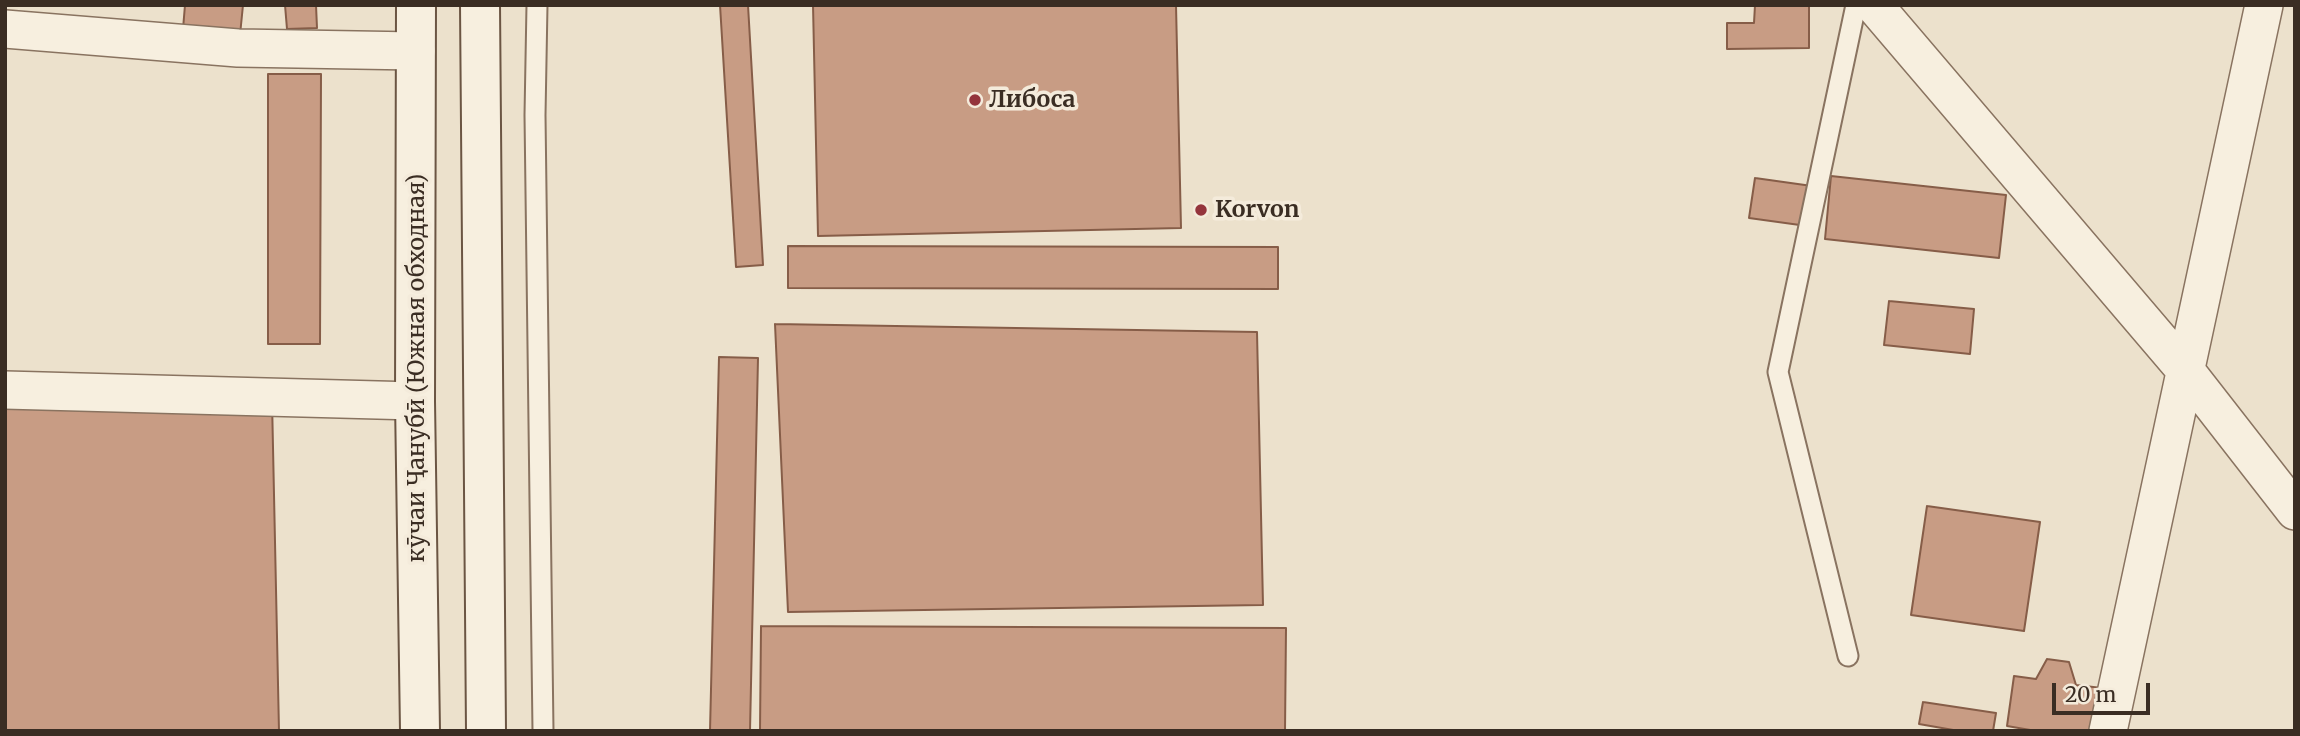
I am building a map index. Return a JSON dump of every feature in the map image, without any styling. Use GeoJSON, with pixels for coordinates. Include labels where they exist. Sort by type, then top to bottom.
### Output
{"type":"FeatureCollection","features":[{"type":"Feature","properties":{"kind":"main road","name":"кӯчаи Ҷанубӣ (Южная обходная)"},"geometry":{"type":"LineString","coordinates":[[416,5],[415,401],[419,731]]}},
{"type":"Feature","properties":{"kind":"main road"},"geometry":{"type":"LineString","coordinates":[[480,5],[486,731]]}},
{"type":"Feature","properties":{"kind":"street"},"geometry":{"type":"LineString","coordinates":[[1874,5],[2186,371],[2295,511]]}},
{"type":"Feature","properties":{"kind":"street"},"geometry":{"type":"LineString","coordinates":[[2108,731],[2264,5]]}},
{"type":"Feature","properties":{"kind":"street"},"geometry":{"type":"LineString","coordinates":[[5,29],[238,48],[416,51]]}},
{"type":"Feature","properties":{"kind":"street"},"geometry":{"type":"LineString","coordinates":[[5,390],[415,401]]}},
{"type":"Feature","properties":{"kind":"lane"},"geometry":{"type":"LineString","coordinates":[[537,5],[535,115],[543,731]]}},
{"type":"Feature","properties":{"kind":"lane"},"geometry":{"type":"LineString","coordinates":[[1848,656],[1778,372],[1856,5]]}},
{"type":"Feature","properties":{"kind":"building"},"geometry":{"type":"Polygon","coordinates":[[[185,5],[243,5],[240,35],[183,29],[185,5]]]}},
{"type":"Feature","properties":{"kind":"building"},"geometry":{"type":"Polygon","coordinates":[[[285,5],[316,5],[317,28],[287,29],[285,5]]]}},
{"type":"Feature","properties":{"kind":"building"},"geometry":{"type":"Polygon","coordinates":[[[720,5],[748,5],[763,265],[736,267],[720,5]]]}},
{"type":"Feature","properties":{"kind":"building"},"geometry":{"type":"Polygon","coordinates":[[[813,5],[1176,5],[1181,228],[818,236],[813,5]]]}},
{"type":"Feature","properties":{"kind":"building"},"geometry":{"type":"Polygon","coordinates":[[[1755,5],[1809,5],[1809,48],[1727,49],[1727,23],[1754,23],[1755,5]]]}},
{"type":"Feature","properties":{"kind":"building"},"geometry":{"type":"Polygon","coordinates":[[[268,74],[321,74],[320,344],[268,344],[268,74]]]}},
{"type":"Feature","properties":{"kind":"building"},"geometry":{"type":"Polygon","coordinates":[[[1831,176],[2006,195],[1999,258],[1825,239],[1831,176]]]}},
{"type":"Feature","properties":{"kind":"building"},"geometry":{"type":"Polygon","coordinates":[[[1755,178],[1812,186],[1807,226],[1749,218],[1755,178]]]}},
{"type":"Feature","properties":{"kind":"building"},"geometry":{"type":"Polygon","coordinates":[[[788,246],[1278,247],[1278,289],[788,288],[788,246]]]}},
{"type":"Feature","properties":{"kind":"building"},"geometry":{"type":"Polygon","coordinates":[[[1889,301],[1974,309],[1970,354],[1884,345],[1889,301]]]}},
{"type":"Feature","properties":{"kind":"building"},"geometry":{"type":"Polygon","coordinates":[[[775,324],[1257,332],[1263,605],[788,612],[775,324]]]}},
{"type":"Feature","properties":{"kind":"building"},"geometry":{"type":"Polygon","coordinates":[[[719,357],[758,358],[750,731],[710,731],[719,357]]]}},
{"type":"Feature","properties":{"kind":"building"},"geometry":{"type":"Polygon","coordinates":[[[272,400],[279,731],[5,731],[5,406],[272,400]]]}},
{"type":"Feature","properties":{"kind":"building"},"geometry":{"type":"Polygon","coordinates":[[[1927,506],[2040,522],[2024,631],[1911,615],[1927,506]]]}},
{"type":"Feature","properties":{"kind":"building"},"geometry":{"type":"Polygon","coordinates":[[[761,626],[1286,628],[1285,731],[760,731],[761,626]]]}},
{"type":"Feature","properties":{"kind":"building"},"geometry":{"type":"Polygon","coordinates":[[[2047,659],[2069,662],[2076,685],[2102,688],[2096,731],[2036,731],[2007,726],[2014,676],[2036,679],[2047,659]]]}},
{"type":"Feature","properties":{"kind":"building"},"geometry":{"type":"Polygon","coordinates":[[[1923,702],[1996,713],[1993,731],[1959,731],[1919,724],[1923,702]]]}},
{"type":"Feature","properties":{"kind":"place","name":"Либоса"},"geometry":{"type":"Point","coordinates":[975,100]}},
{"type":"Feature","properties":{"kind":"place","name":"Korvon"},"geometry":{"type":"Point","coordinates":[1201,210]}}]}
